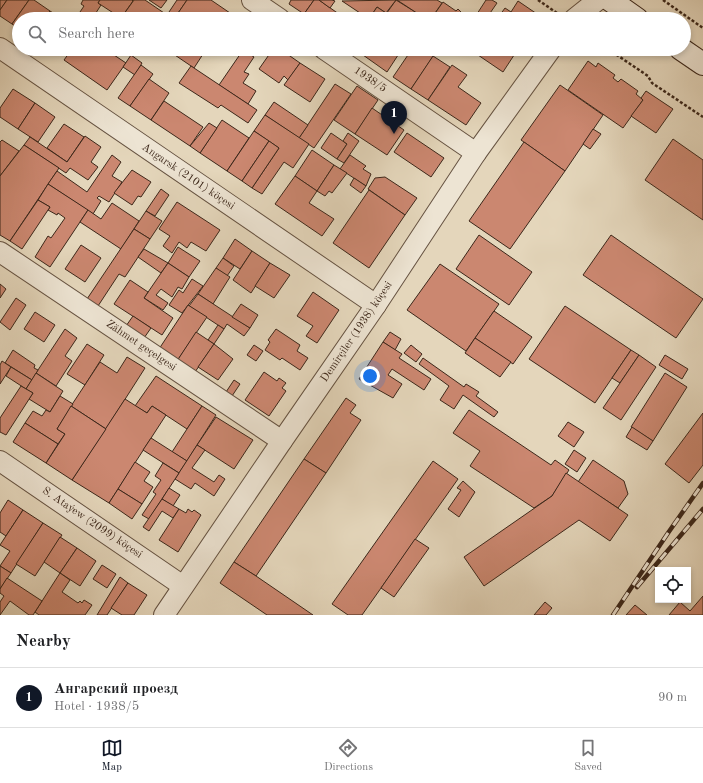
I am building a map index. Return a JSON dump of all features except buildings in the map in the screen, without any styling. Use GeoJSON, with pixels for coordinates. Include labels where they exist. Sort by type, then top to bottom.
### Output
{"type":"FeatureCollection","features":[{"type":"Feature","properties":{"kind":"street"},"geometry":{"type":"LineString","coordinates":[[252,0],[270,12]]}},
{"type":"Feature","properties":{"kind":"street"},"geometry":{"type":"LineString","coordinates":[[576,12],[598,0]]}},
{"type":"Feature","properties":{"kind":"street"},"geometry":{"type":"LineString","coordinates":[[610,0],[628,12]]}},
{"type":"Feature","properties":{"kind":"street","name":"Angarsk (2101) köçesi"},"geometry":{"type":"LineString","coordinates":[[0,48],[376,305]]}},
{"type":"Feature","properties":{"kind":"street","name":"1938/5"},"geometry":{"type":"LineString","coordinates":[[334,56],[476,153]]}},
{"type":"Feature","properties":{"kind":"street","name":"Demirçiler (1938) köçesi"},"geometry":{"type":"LineString","coordinates":[[164,615],[376,305],[476,153],[546,56]]}},
{"type":"Feature","properties":{"kind":"street"},"geometry":{"type":"LineString","coordinates":[[691,56],[703,64]]}},
{"type":"Feature","properties":{"kind":"street","name":"Zähmet geçelgesi"},"geometry":{"type":"LineString","coordinates":[[0,252],[282,441]]}},
{"type":"Feature","properties":{"kind":"street","name":"S. Ataýew (2099) köçesi"},"geometry":{"type":"LineString","coordinates":[[0,461],[183,586]]}},
{"type":"Feature","properties":{"kind":"path"},"geometry":{"type":"LineString","coordinates":[[538,0],[558,12]]}},
{"type":"Feature","properties":{"kind":"path"},"geometry":{"type":"LineString","coordinates":[[663,0],[680,12]]}},
{"type":"Feature","properties":{"kind":"path"},"geometry":{"type":"LineString","coordinates":[[691,20],[703,28]]}},
{"type":"Feature","properties":{"kind":"path"},"geometry":{"type":"LineString","coordinates":[[618,56],[648,76],[652,83],[703,117]]}},
{"type":"Feature","properties":{"kind":"railway"},"geometry":{"type":"LineString","coordinates":[[613,615],[703,483]]}},
{"type":"Feature","properties":{"kind":"railway"},"geometry":{"type":"LineString","coordinates":[[637,587],[703,509]]}},
{"type":"Feature","properties":{"kind":"place","name":"Ангарский проезд"},"geometry":{"type":"Point","coordinates":[394,134]}}]}
